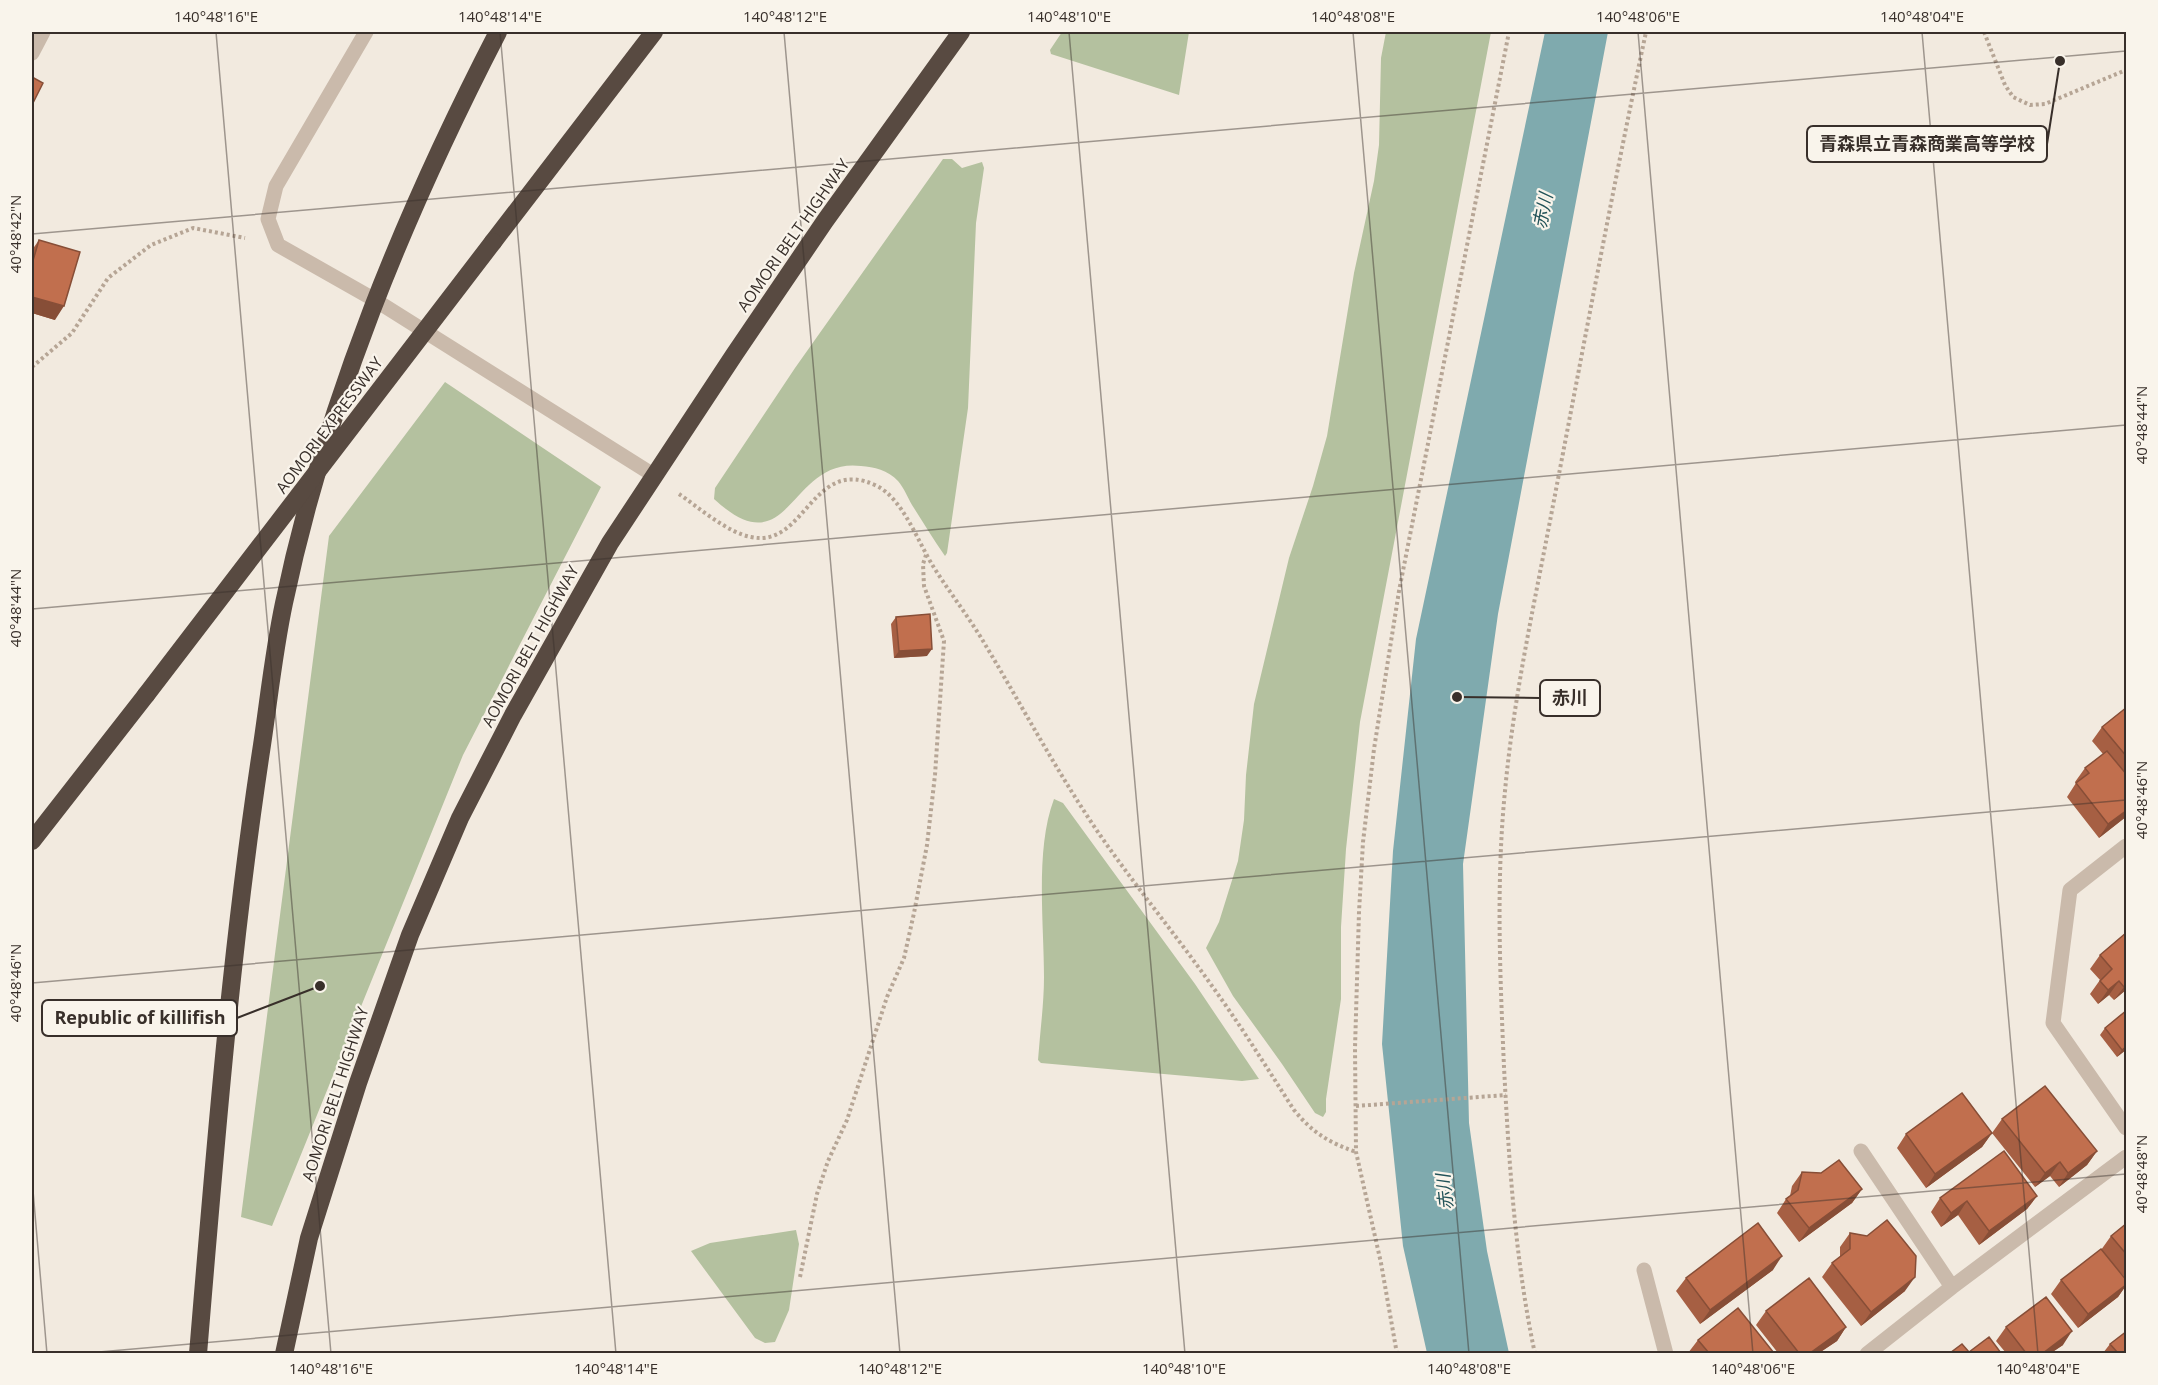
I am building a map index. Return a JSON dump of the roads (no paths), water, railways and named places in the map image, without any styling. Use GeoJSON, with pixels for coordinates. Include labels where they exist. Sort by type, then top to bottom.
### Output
{"type":"FeatureCollection","features":[{"type":"Feature","properties":{"kind":"highway"},"geometry":{"type":"LineString","coordinates":[[198,1353],[227,1014],[248,833],[283,605],[322,454],[375,300],[457,112],[498,32]]}},
{"type":"Feature","properties":{"kind":"highway","name":"AOMORI EXPRESSWAY"},"geometry":{"type":"LineString","coordinates":[[32,841],[654,32]]}},
{"type":"Feature","properties":{"kind":"highway","name":"AOMORI BELT HIGHWAY"},"geometry":{"type":"LineString","coordinates":[[284,1353],[309,1238],[358,1083],[410,935],[460,818],[513,715],[610,543],[825,221],[961,32]]}},
{"type":"Feature","properties":{"kind":"street"},"geometry":{"type":"LineString","coordinates":[[32,52],[43,32]]}},
{"type":"Feature","properties":{"kind":"street"},"geometry":{"type":"LineString","coordinates":[[366,32],[276,186],[268,219],[278,244],[375,300],[655,476]]}},
{"type":"Feature","properties":{"kind":"street"},"geometry":{"type":"LineString","coordinates":[[2127,846],[2070,890],[2053,1023],[2127,1128]]}},
{"type":"Feature","properties":{"kind":"street"},"geometry":{"type":"LineString","coordinates":[[1861,1151],[1952,1287]]}},
{"type":"Feature","properties":{"kind":"street"},"geometry":{"type":"LineString","coordinates":[[1867,1353],[2127,1157]]}},
{"type":"Feature","properties":{"kind":"street"},"geometry":{"type":"LineString","coordinates":[[1644,1270],[1666,1353]]}},
{"type":"Feature","properties":{"kind":"water"},"geometry":{"type":"Polygon","coordinates":[[[1545,32],[1608,32],[1498,614],[1463,864],[1469,1123],[1487,1251],[1509,1353],[1427,1353],[1403,1246],[1382,1044],[1393,851],[1416,639],[1545,32]]]}},
{"type":"Feature","properties":{"kind":"place","name":"青森県立青森商業高等学校"},"geometry":{"type":"Point","coordinates":[2060,61]}},
{"type":"Feature","properties":{"kind":"place","name":"赤川"},"geometry":{"type":"Point","coordinates":[1457,697]}},
{"type":"Feature","properties":{"kind":"place","name":"Republic of killifish"},"geometry":{"type":"Point","coordinates":[320,986]}}]}
